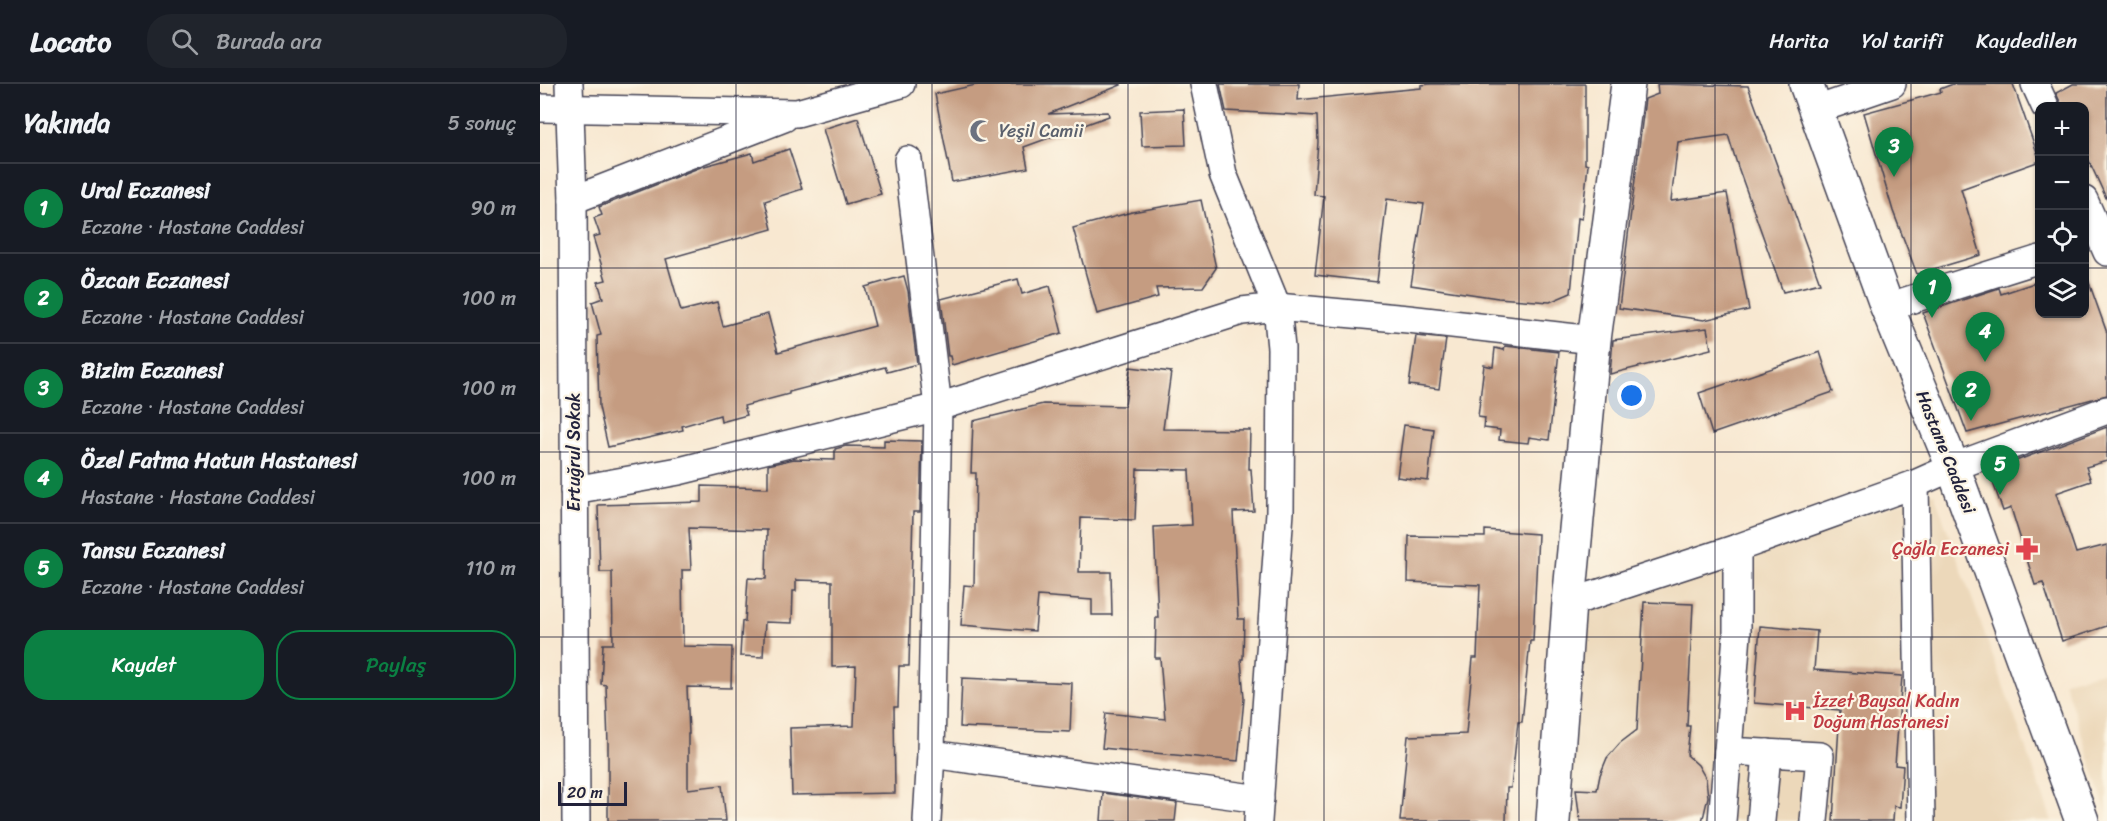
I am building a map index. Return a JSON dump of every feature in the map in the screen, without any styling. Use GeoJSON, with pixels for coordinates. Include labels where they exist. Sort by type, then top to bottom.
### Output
{"type":"FeatureCollection","features":[{"type":"Feature","properties":{"kind":"main road"},"geometry":{"type":"LineString","coordinates":[[1553,821],[1569,603],[1594,340],[1628,84]]}},
{"type":"Feature","properties":{"kind":"main road","name":"Hastane Caddesi"},"geometry":{"type":"LineString","coordinates":[[1811,97],[1887,307],[1953,467],[2082,821]]}},
{"type":"Feature","properties":{"kind":"street"},"geometry":{"type":"LineString","coordinates":[[573,200],[797,113],[901,84]]}},
{"type":"Feature","properties":{"kind":"street"},"geometry":{"type":"LineString","coordinates":[[931,754],[1259,810],[1280,512],[1281,348],[1278,307],[1223,174],[1204,84]]}},
{"type":"Feature","properties":{"kind":"street"},"geometry":{"type":"LineString","coordinates":[[1811,97],[1892,84]]}},
{"type":"Feature","properties":{"kind":"street"},"geometry":{"type":"LineString","coordinates":[[2035,84],[2043,102]]}},
{"type":"Feature","properties":{"kind":"street"},"geometry":{"type":"LineString","coordinates":[[540,108],[570,96],[797,113]]}},
{"type":"Feature","properties":{"kind":"street","name":"Ertuğrul Sokak"},"geometry":{"type":"LineString","coordinates":[[570,96],[573,200],[576,821]]}},
{"type":"Feature","properties":{"kind":"street"},"geometry":{"type":"LineString","coordinates":[[909,160],[938,407],[931,754],[927,821]]}},
{"type":"Feature","properties":{"kind":"street"},"geometry":{"type":"LineString","coordinates":[[2088,210],[2100,243]]}},
{"type":"Feature","properties":{"kind":"street"},"geometry":{"type":"LineString","coordinates":[[1887,307],[2035,261]]}},
{"type":"Feature","properties":{"kind":"street"},"geometry":{"type":"LineString","coordinates":[[574,490],[679,471],[938,407],[1242,311],[1278,307],[1594,340]]}},
{"type":"Feature","properties":{"kind":"street"},"geometry":{"type":"LineString","coordinates":[[1569,603],[1737,548],[1915,484],[1953,467],[2107,410]]}},
{"type":"Feature","properties":{"kind":"street"},"geometry":{"type":"LineString","coordinates":[[1915,484],[1921,821]]}},
{"type":"Feature","properties":{"kind":"street"},"geometry":{"type":"LineString","coordinates":[[1722,821],[1737,634],[1737,548]]}},
{"type":"Feature","properties":{"kind":"street"},"geometry":{"type":"LineString","coordinates":[[1728,751],[1820,756],[1814,821]]}},
{"type":"Feature","properties":{"kind":"street"},"geometry":{"type":"LineString","coordinates":[[1761,821],[1767,753]]}},
{"type":"Feature","properties":{"kind":"shaded area","name":"İzzet Baysal Kadın Doğum Hastanesi"},"geometry":{"type":"Polygon","coordinates":[[[1934,493],[2052,821],[1569,821],[1587,600],[1934,493]]]}},
{"type":"Feature","properties":{"kind":"shaded area"},"geometry":{"type":"Polygon","coordinates":[[[2107,671],[2107,813],[2064,681],[2107,671]]]}},
{"type":"Feature","properties":{"kind":"building","name":"Yeşil Camii"},"geometry":{"type":"Polygon","coordinates":[[[980,84],[1121,85],[1048,114],[1108,112],[1109,116],[1024,147],[1028,168],[952,182],[935,94],[980,84]]]}},
{"type":"Feature","properties":{"kind":"building"},"geometry":{"type":"Polygon","coordinates":[[[1220,84],[1299,84],[1298,100],[1421,88],[1421,85],[1431,84],[1585,84],[1585,164],[1588,165],[1582,219],[1578,218],[1571,293],[1550,302],[1498,298],[1411,285],[1424,204],[1387,199],[1377,282],[1315,275],[1324,196],[1314,195],[1318,142],[1317,116],[1226,111],[1220,84]]]}},
{"type":"Feature","properties":{"kind":"building"},"geometry":{"type":"Polygon","coordinates":[[[1657,84],[1748,86],[1820,283],[1783,292],[1728,135],[1678,142],[1671,201],[1727,193],[1749,310],[1704,320],[1619,308],[1645,99],[1658,94],[1657,84]]]}},
{"type":"Feature","properties":{"kind":"building"},"geometry":{"type":"Polygon","coordinates":[[[1953,84],[2013,84],[2035,147],[2035,163],[1961,189],[1981,255],[1917,274],[1893,211],[1864,113],[1941,92],[1940,89],[1953,84]]]}},
{"type":"Feature","properties":{"kind":"building"},"geometry":{"type":"Polygon","coordinates":[[[2073,84],[2107,84],[2107,200],[2089,161],[2089,102],[2060,102],[2056,93],[2073,84]]]}},
{"type":"Feature","properties":{"kind":"building"},"geometry":{"type":"Polygon","coordinates":[[[1184,109],[1186,145],[1142,146],[1140,111],[1184,109]]]}},
{"type":"Feature","properties":{"kind":"building"},"geometry":{"type":"Polygon","coordinates":[[[858,118],[881,194],[846,204],[823,129],[858,118]]]}},
{"type":"Feature","properties":{"kind":"building"},"geometry":{"type":"Polygon","coordinates":[[[789,149],[802,189],[765,201],[772,229],[666,259],[681,311],[717,302],[723,326],[768,314],[778,352],[875,326],[865,287],[904,276],[917,364],[887,372],[885,367],[789,392],[789,394],[744,406],[747,415],[721,422],[720,415],[682,426],[683,430],[608,447],[599,407],[597,336],[601,335],[592,302],[603,298],[598,282],[606,280],[593,237],[600,235],[594,218],[602,215],[599,207],[701,167],[752,153],[754,161],[789,149]]]}},
{"type":"Feature","properties":{"kind":"building"},"geometry":{"type":"Polygon","coordinates":[[[1201,200],[1216,268],[1203,287],[1156,288],[1158,297],[1097,314],[1073,228],[1132,212],[1201,200]]]}},
{"type":"Feature","properties":{"kind":"building"},"geometry":{"type":"Polygon","coordinates":[[[1018,279],[1022,294],[1050,286],[1062,333],[952,365],[950,356],[948,356],[941,299],[1018,279]]]}},
{"type":"Feature","properties":{"kind":"building"},"geometry":{"type":"Polygon","coordinates":[[[2035,283],[2035,318],[2089,318],[2089,283],[2107,333],[2107,395],[1967,433],[1923,313],[1999,288],[2001,294],[2035,283]]]}},
{"type":"Feature","properties":{"kind":"building"},"geometry":{"type":"Polygon","coordinates":[[[1707,328],[1711,349],[1610,374],[1613,340],[1707,328]]]}},
{"type":"Feature","properties":{"kind":"building"},"geometry":{"type":"Polygon","coordinates":[[[1416,336],[1446,339],[1439,389],[1409,385],[1416,336]]]}},
{"type":"Feature","properties":{"kind":"building"},"geometry":{"type":"Polygon","coordinates":[[[1505,346],[1559,352],[1549,440],[1529,437],[1528,443],[1499,440],[1500,430],[1484,428],[1485,418],[1478,417],[1484,365],[1493,367],[1495,348],[1504,350],[1505,346]]]}},
{"type":"Feature","properties":{"kind":"building"},"geometry":{"type":"Polygon","coordinates":[[[1820,352],[1833,392],[1712,434],[1699,393],[1820,352]]]}},
{"type":"Feature","properties":{"kind":"building"},"geometry":{"type":"Polygon","coordinates":[[[1130,367],[1171,372],[1163,429],[1250,430],[1249,469],[1251,469],[1254,511],[1233,512],[1238,619],[1244,619],[1243,659],[1241,659],[1244,699],[1238,761],[1102,748],[1106,713],[1165,719],[1160,658],[1155,658],[1156,617],[1158,618],[1154,527],[1192,525],[1189,470],[1137,469],[1135,520],[1081,518],[1079,572],[1111,572],[1112,615],[1092,615],[1092,600],[1038,596],[1035,631],[961,625],[964,585],[974,586],[976,473],[971,473],[973,421],[1043,404],[1125,406],[1130,367]]]}},
{"type":"Feature","properties":{"kind":"building"},"geometry":{"type":"Polygon","coordinates":[[[1404,425],[1434,429],[1428,481],[1397,477],[1404,425]]]}},
{"type":"Feature","properties":{"kind":"building"},"geometry":{"type":"Polygon","coordinates":[[[2107,427],[2107,461],[2086,467],[2091,481],[2056,493],[2076,553],[2107,545],[2107,626],[2062,641],[2043,583],[2035,585],[2011,508],[2003,511],[1989,471],[2107,427]]]}},
{"type":"Feature","properties":{"kind":"building"},"geometry":{"type":"Polygon","coordinates":[[[884,440],[922,441],[920,512],[913,512],[909,666],[899,666],[898,707],[894,707],[895,793],[792,795],[790,728],[854,726],[856,666],[832,667],[832,581],[796,580],[796,591],[793,591],[792,623],[765,622],[763,657],[740,656],[748,578],[766,579],[767,530],[689,528],[691,570],[682,570],[683,646],[732,647],[731,688],[687,687],[688,789],[722,785],[726,821],[608,821],[606,685],[601,684],[603,644],[613,644],[612,572],[600,572],[598,505],[702,502],[702,486],[768,488],[768,465],[794,459],[835,460],[835,449],[846,446],[884,447],[884,440]]]}},
{"type":"Feature","properties":{"kind":"building"},"geometry":{"type":"Polygon","coordinates":[[[1485,530],[1538,534],[1533,641],[1530,641],[1522,722],[1518,722],[1511,788],[1507,788],[1506,821],[1400,821],[1408,736],[1466,734],[1473,658],[1477,658],[1480,585],[1408,582],[1409,536],[1485,537],[1485,530]]]}},
{"type":"Feature","properties":{"kind":"building"},"geometry":{"type":"Polygon","coordinates":[[[1644,602],[1693,604],[1687,726],[1690,726],[1687,755],[1698,765],[1706,779],[1708,797],[1702,821],[1580,821],[1576,789],[1597,790],[1607,758],[1620,743],[1637,730],[1644,602]]]}},
{"type":"Feature","properties":{"kind":"building"},"geometry":{"type":"Polygon","coordinates":[[[1760,626],[1817,631],[1814,670],[1902,676],[1895,765],[1903,766],[1900,807],[1894,806],[1893,821],[1833,821],[1840,710],[1754,703],[1760,626]]]}},
{"type":"Feature","properties":{"kind":"building"},"geometry":{"type":"Polygon","coordinates":[[[962,678],[1072,683],[1070,732],[960,727],[962,678]]]}},
{"type":"Feature","properties":{"kind":"building"},"geometry":{"type":"Polygon","coordinates":[[[1103,793],[1177,803],[1175,821],[1101,821],[1103,793]]]}},
{"type":"Feature","properties":{"kind":"place","name":"Yeşil Camii"},"geometry":{"type":"Point","coordinates":[981,131]}},
{"type":"Feature","properties":{"kind":"place","name":"Bizim Eczanesi"},"geometry":{"type":"Point","coordinates":[1894,177]}},
{"type":"Feature","properties":{"kind":"place","name":"Ural Eczanesi"},"geometry":{"type":"Point","coordinates":[1932,318]}},
{"type":"Feature","properties":{"kind":"place","name":"Özel Fatma Hatun Hastanesi"},"geometry":{"type":"Point","coordinates":[1985,362]}},
{"type":"Feature","properties":{"kind":"place","name":"Özcan Eczanesi"},"geometry":{"type":"Point","coordinates":[1971,421]}},
{"type":"Feature","properties":{"kind":"place","name":"Tansu Eczanesi"},"geometry":{"type":"Point","coordinates":[2000,495]}},
{"type":"Feature","properties":{"kind":"place","name":"Çağla Eczanesi"},"geometry":{"type":"Point","coordinates":[2027,549]}},
{"type":"Feature","properties":{"kind":"place","name":"İzzet Baysal Kadın Doğum Hastanesi"},"geometry":{"type":"Point","coordinates":[1795,711]}}]}
